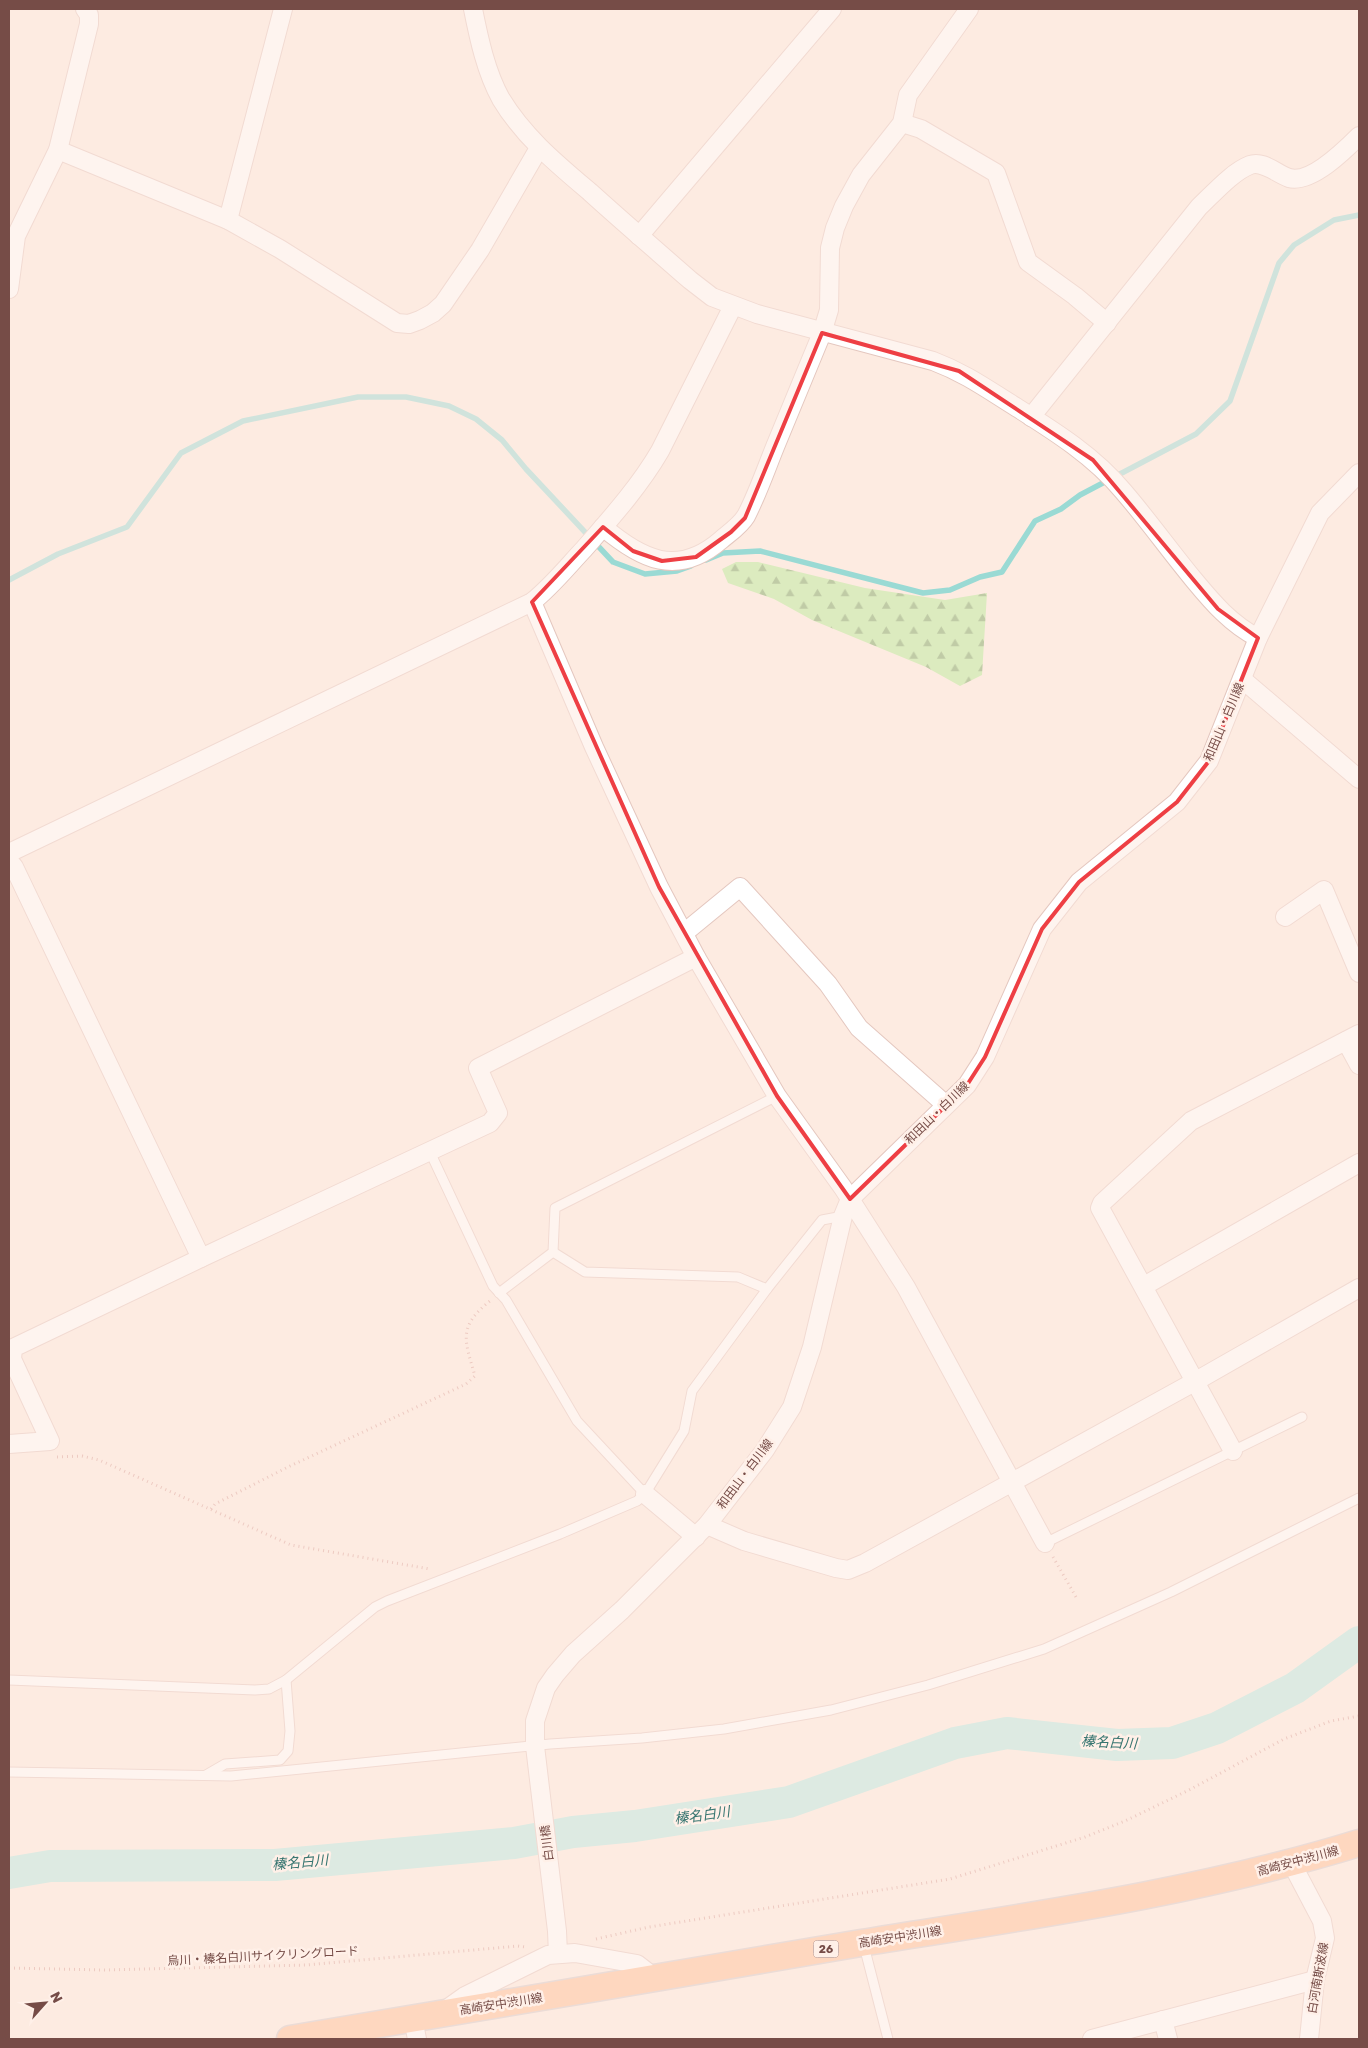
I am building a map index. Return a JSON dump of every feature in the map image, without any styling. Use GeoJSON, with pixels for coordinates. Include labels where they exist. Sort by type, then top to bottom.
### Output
{"type":"FeatureCollection","features":[{"type":"Feature","properties":{"kind":"main road","name":"高崎安中渋川線"},"geometry":{"type":"LineString","coordinates":[[290,2039],[415,2029],[440,2014],[1046,1914],[1198,1886],[1292,1864],[1359,1843]]}},
{"type":"Feature","properties":{"kind":"street"},"geometry":{"type":"LineString","coordinates":[[9,289],[16,236],[58,150],[89,24],[89,15],[85,9]]}},
{"type":"Feature","properties":{"kind":"street"},"geometry":{"type":"LineString","coordinates":[[228,220],[283,9]]}},
{"type":"Feature","properties":{"kind":"street"},"geometry":{"type":"LineString","coordinates":[[472,9],[479,39],[500,97],[515,120],[539,148],[639,236],[712,296],[733,306],[959,371],[1031,417],[1106,471],[1218,609],[1242,630],[1258,638]]}},
{"type":"Feature","properties":{"kind":"street"},"geometry":{"type":"LineString","coordinates":[[639,236],[832,9]]}},
{"type":"Feature","properties":{"kind":"street"},"geometry":{"type":"LineString","coordinates":[[602,529],[633,551],[648,558],[662,560],[696,557],[717,544],[745,518],[822,333],[829,310],[830,248],[835,228],[844,206],[861,175],[902,124],[908,94],[969,9]]}},
{"type":"Feature","properties":{"kind":"street"},"geometry":{"type":"LineString","coordinates":[[902,124],[921,129],[996,173],[1028,262],[1075,296],[1107,323]]}},
{"type":"Feature","properties":{"kind":"street"},"geometry":{"type":"LineString","coordinates":[[1031,417],[1200,207],[1220,187],[1240,172],[1258,164],[1291,178],[1303,178],[1340,156],[1359,136]]}},
{"type":"Feature","properties":{"kind":"street"},"geometry":{"type":"LineString","coordinates":[[58,150],[228,220],[280,249],[397,323],[409,324],[433,313],[443,304],[480,250],[539,148]]}},
{"type":"Feature","properties":{"kind":"street"},"geometry":{"type":"LineString","coordinates":[[9,853],[532,602],[548,589],[602,529],[646,475],[733,306]]}},
{"type":"Feature","properties":{"kind":"street","name":"和田山・白川線"},"geometry":{"type":"LineString","coordinates":[[536,1750],[535,1721],[546,1688],[555,1675],[573,1654],[622,1610],[701,1531],[765,1450],[792,1407],[812,1347],[843,1216],[850,1199],[967,1086],[986,1057],[1042,929],[1079,882],[1177,802],[1209,761],[1258,638],[1320,513],[1358,476]]}},
{"type":"Feature","properties":{"kind":"street"},"geometry":{"type":"LineString","coordinates":[[532,602],[594,748],[659,887],[696,956],[776,1096],[850,1199],[906,1287],[1045,1543]]}},
{"type":"Feature","properties":{"kind":"street"},"geometry":{"type":"LineString","coordinates":[[1242,679],[1359,779]]}},
{"type":"Feature","properties":{"kind":"street"},"geometry":{"type":"LineString","coordinates":[[9,861],[14,867],[201,1258]]}},
{"type":"Feature","properties":{"kind":"street"},"geometry":{"type":"LineString","coordinates":[[684,933],[740,887],[828,984],[859,1028],[946,1105]]}},
{"type":"Feature","properties":{"kind":"street"},"geometry":{"type":"LineString","coordinates":[[1285,917],[1324,890],[1357,962]]}},
{"type":"Feature","properties":{"kind":"street"},"geometry":{"type":"LineString","coordinates":[[9,1444],[50,1441],[12,1359],[13,1348],[490,1123],[498,1113],[478,1068],[696,956]]}},
{"type":"Feature","properties":{"kind":"street"},"geometry":{"type":"LineString","coordinates":[[1233,1451],[1144,1286],[1101,1213],[1100,1208],[1102,1203],[1191,1121],[1205,1112],[1352,1038],[1359,1065]]}},
{"type":"Feature","properties":{"kind":"street"},"geometry":{"type":"LineString","coordinates":[[1144,1286],[1359,1163]]}},
{"type":"Feature","properties":{"kind":"street"},"geometry":{"type":"LineString","coordinates":[[645,1494],[701,1531],[848,1570],[865,1563],[1012,1483],[1359,1288]]}},
{"type":"Feature","properties":{"kind":"street","name":"白川橋"},"geometry":{"type":"LineString","coordinates":[[536,1750],[557,1932],[567,1953]]}},
{"type":"Feature","properties":{"kind":"street","name":"白河南斯波線"},"geometry":{"type":"LineString","coordinates":[[1292,1864],[1322,1921],[1325,1938],[1316,1980],[1309,2039]]}},
{"type":"Feature","properties":{"kind":"street"},"geometry":{"type":"LineString","coordinates":[[440,2014],[465,1996],[548,1955],[567,1953],[637,1964],[656,1978]]}},
{"type":"Feature","properties":{"kind":"street"},"geometry":{"type":"LineString","coordinates":[[1092,2039],[1316,1980]]}},
{"type":"Feature","properties":{"kind":"street"},"geometry":{"type":"LineString","coordinates":[[1163,2020],[1168,2039]]}},
{"type":"Feature","properties":{"kind":"lane"},"geometry":{"type":"LineString","coordinates":[[553,1252],[555,1208],[776,1096]]}},
{"type":"Feature","properties":{"kind":"lane"},"geometry":{"type":"LineString","coordinates":[[430,1152],[493,1286],[506,1300],[577,1421],[645,1494]]}},
{"type":"Feature","properties":{"kind":"lane"},"geometry":{"type":"LineString","coordinates":[[9,1680],[269,1689],[286,1680],[375,1607],[637,1501],[645,1494],[684,1432],[692,1392],[767,1289],[822,1220],[843,1216]]}},
{"type":"Feature","properties":{"kind":"lane"},"geometry":{"type":"LineString","coordinates":[[553,1252],[585,1272],[738,1277],[767,1289]]}},
{"type":"Feature","properties":{"kind":"lane"},"geometry":{"type":"LineString","coordinates":[[499,1293],[553,1252]]}},
{"type":"Feature","properties":{"kind":"lane"},"geometry":{"type":"LineString","coordinates":[[1045,1543],[1302,1417]]}},
{"type":"Feature","properties":{"kind":"lane"},"geometry":{"type":"LineString","coordinates":[[9,1772],[231,1776],[536,1750],[724,1729],[831,1710],[928,1685],[1044,1649],[1171,1592],[1359,1498]]}},
{"type":"Feature","properties":{"kind":"lane"},"geometry":{"type":"LineString","coordinates":[[205,1776],[225,1764],[280,1760],[288,1751],[290,1731],[286,1680]]}},
{"type":"Feature","properties":{"kind":"lane"},"geometry":{"type":"LineString","coordinates":[[863,1943],[888,2039]]}},
{"type":"Feature","properties":{"kind":"path"},"geometry":{"type":"LineString","coordinates":[[211,1508],[288,1467],[466,1384],[475,1376],[466,1345],[466,1332],[470,1320],[482,1306],[499,1293]]}},
{"type":"Feature","properties":{"kind":"path"},"geometry":{"type":"LineString","coordinates":[[52,1458],[82,1456],[99,1460],[211,1508],[290,1546],[442,1571],[453,1576]]}},
{"type":"Feature","properties":{"kind":"path"},"geometry":{"type":"LineString","coordinates":[[1045,1543],[1076,1597]]}},
{"type":"Feature","properties":{"kind":"path"},"geometry":{"type":"LineString","coordinates":[[567,1953],[601,1937],[649,1927],[856,1895],[959,1876],[1109,1828],[1189,1790],[1284,1739],[1331,1721],[1359,1716]]}},
{"type":"Feature","properties":{"kind":"path","name":"烏川・榛名白川サイクリングロード"},"geometry":{"type":"LineString","coordinates":[[9,1968],[104,1970],[306,1965],[518,1946]]}},
{"type":"Feature","properties":{"kind":"highlighted area"},"geometry":{"type":"Polygon","coordinates":[[[822,333],[959,371],[1093,460],[1218,609],[1258,638],[1209,761],[1177,802],[1079,882],[1042,929],[985,1057],[967,1085],[850,1199],[777,1096],[659,887],[532,602],[603,527],[633,551],[662,561],[696,557],[731,532],[745,518],[822,333]]]}},
{"type":"Feature","properties":{"kind":"green space"},"geometry":{"type":"Polygon","coordinates":[[[736,562],[758,562],[865,588],[945,600],[987,593],[982,675],[960,686],[926,667],[812,620],[774,599],[728,583],[722,569],[736,562]]]}},
{"type":"Feature","properties":{"kind":"waterway"},"geometry":{"type":"LineString","coordinates":[[706,560],[723,553],[760,551],[923,593],[950,590],[980,577],[1002,572],[1035,521],[1061,509],[1080,495],[1196,434],[1230,401],[1279,263],[1294,245],[1334,220],[1359,215]]}},
{"type":"Feature","properties":{"kind":"waterway"},"geometry":{"type":"LineString","coordinates":[[9,580],[58,554],[127,527],[181,453],[243,421],[358,397],[406,397],[449,406],[476,419],[502,440],[526,469],[613,562],[645,574],[677,571],[691,566]]}},
{"type":"Feature","properties":{"kind":"waterway","name":"榛名白川"},"geometry":{"type":"LineString","coordinates":[[9,1873],[50,1866],[275,1865],[514,1843],[573,1832],[635,1826],[789,1802],[955,1743],[1007,1733],[1117,1745],[1172,1743],[1217,1728],[1295,1688],[1359,1642]]}}]}
